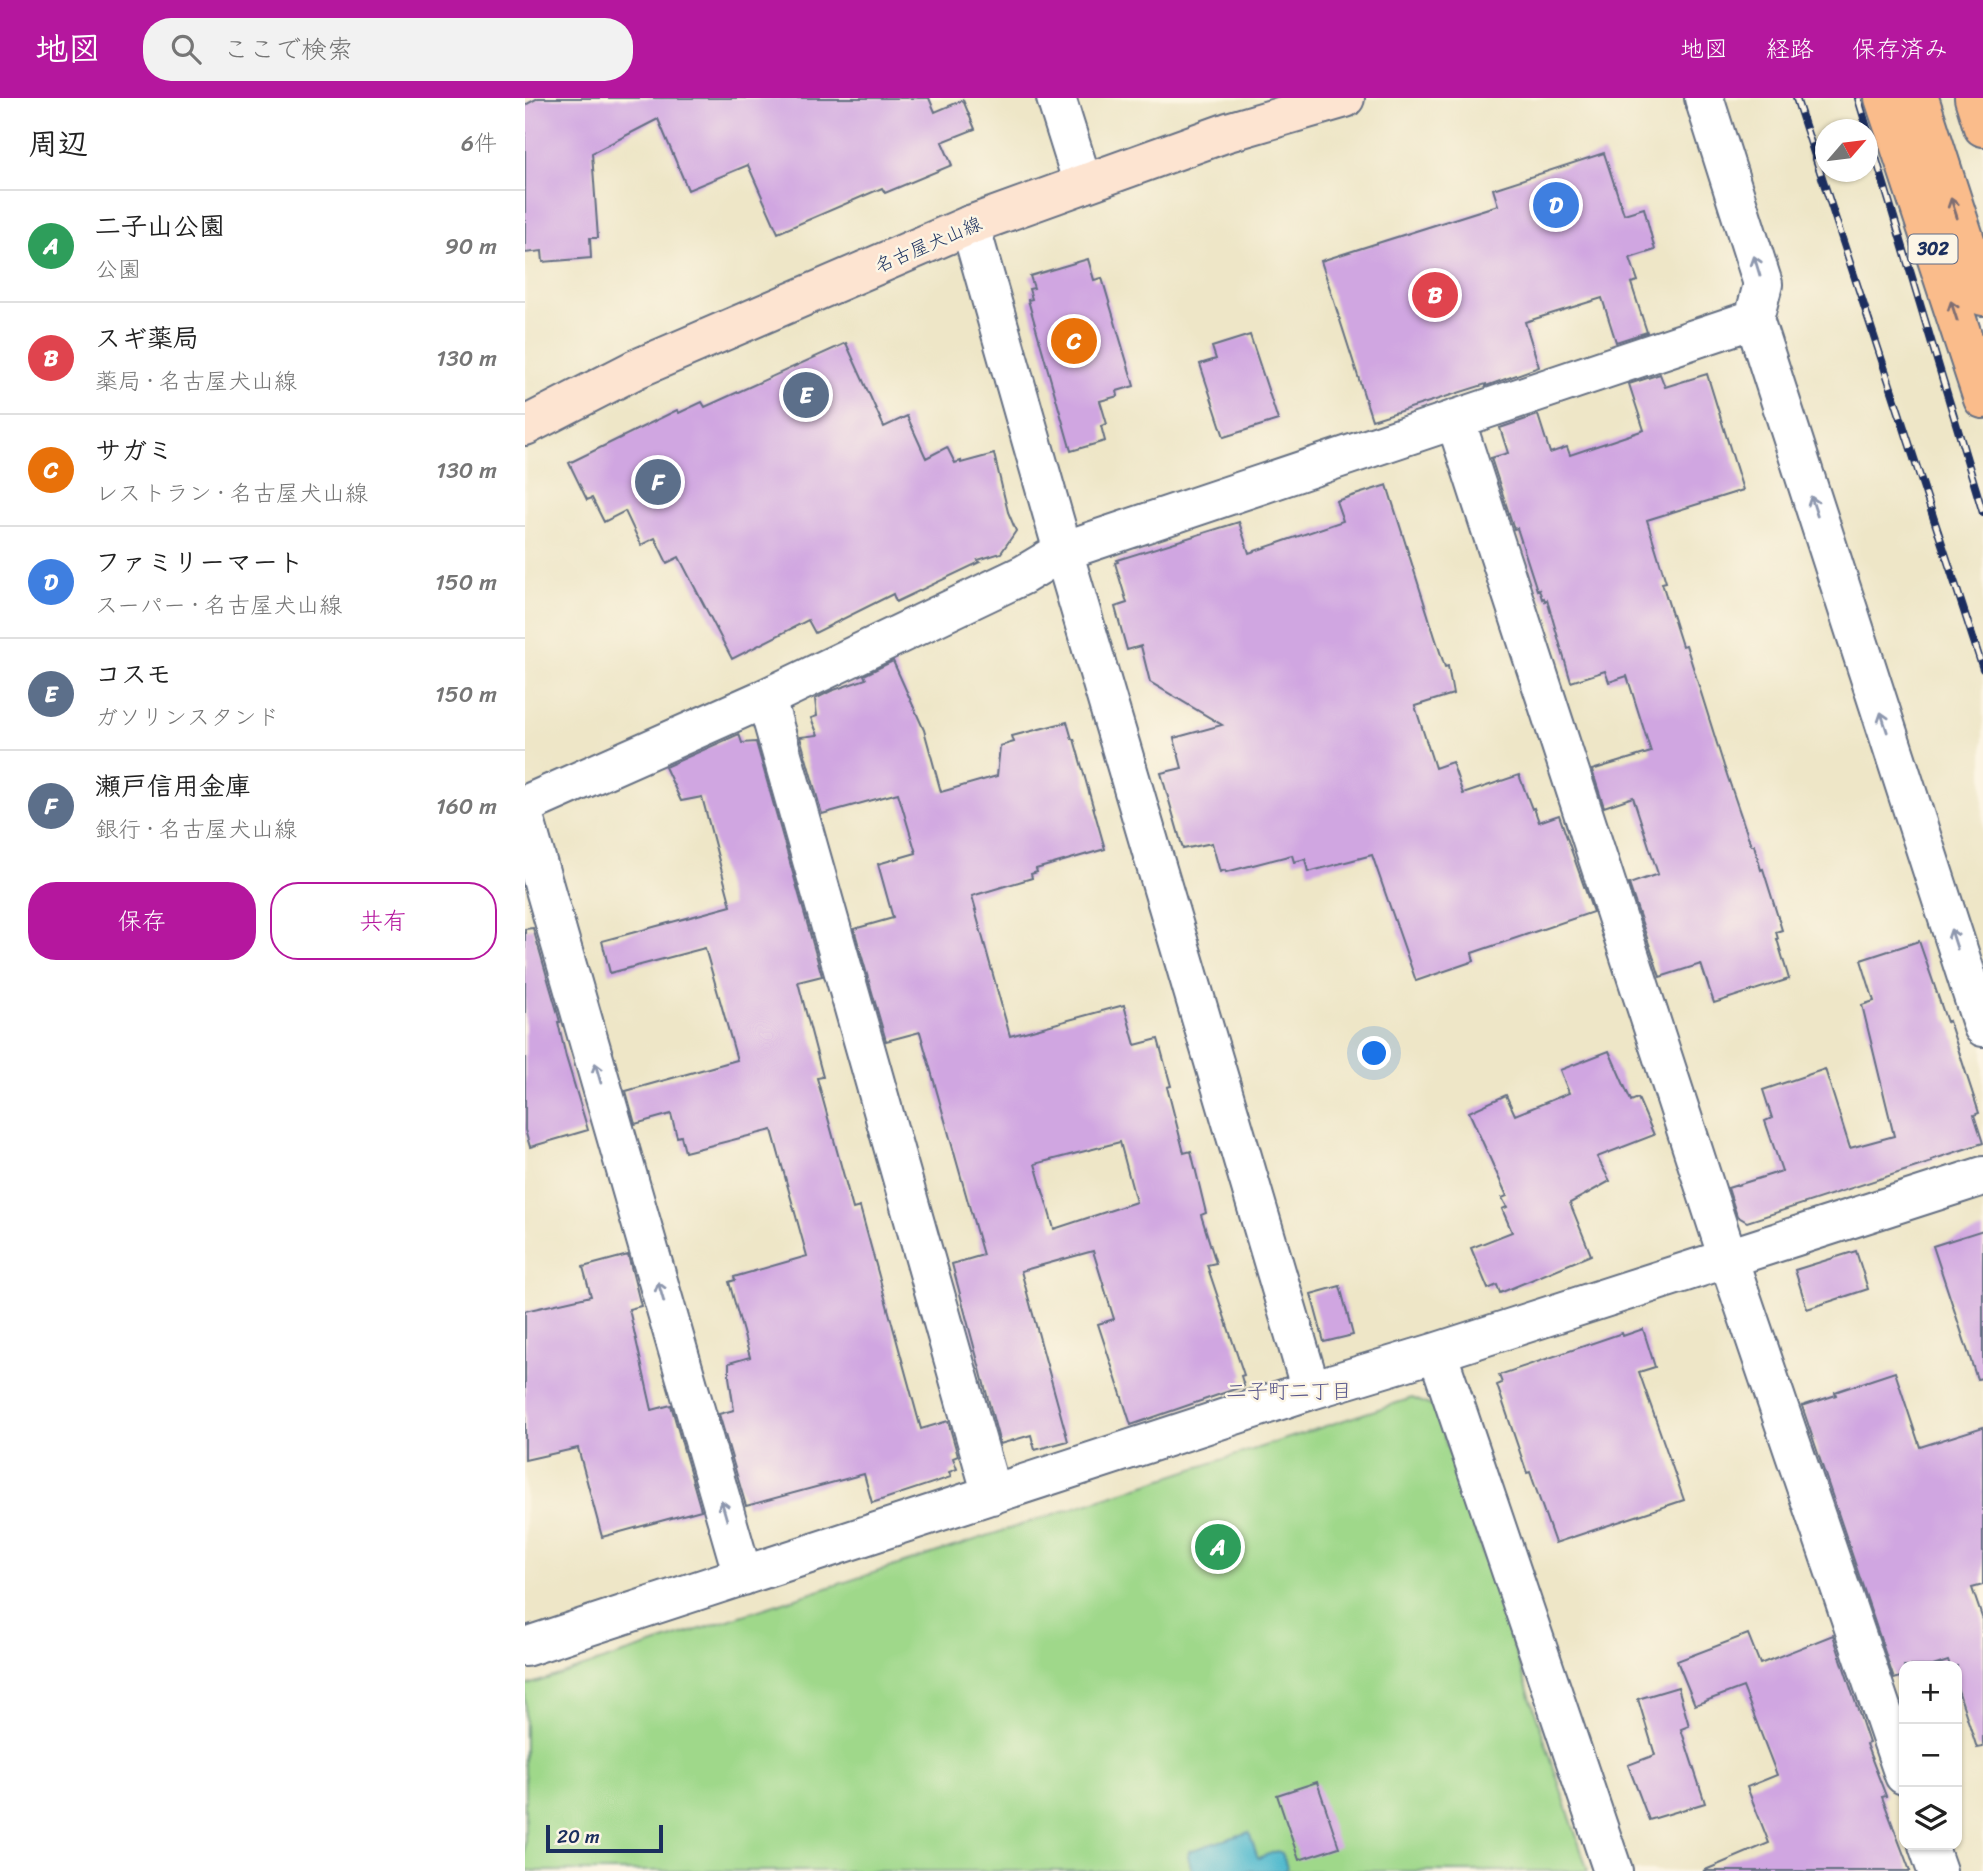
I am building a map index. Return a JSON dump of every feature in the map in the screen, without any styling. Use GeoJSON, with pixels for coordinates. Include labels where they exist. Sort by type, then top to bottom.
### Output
{"type":"FeatureCollection","features":[{"type":"Feature","properties":{"kind":"highway","name":"302"},"geometry":{"type":"LineString","coordinates":[[1884,98],[1983,399]]}},
{"type":"Feature","properties":{"kind":"highway"},"geometry":{"type":"LineString","coordinates":[[1919,98],[1983,296]]}},
{"type":"Feature","properties":{"kind":"highway"},"geometry":{"type":"LineString","coordinates":[[1974,98],[1983,127]]}},
{"type":"Feature","properties":{"kind":"main road","name":"名古屋犬山線"},"geometry":{"type":"LineString","coordinates":[[525,426],[636,369],[970,225],[1228,132],[1345,98]]}},
{"type":"Feature","properties":{"kind":"street"},"geometry":{"type":"LineString","coordinates":[[1056,98],[1083,184]]}},
{"type":"Feature","properties":{"kind":"street"},"geometry":{"type":"LineString","coordinates":[[1704,98],[1763,284],[1753,319],[1983,1027]]}},
{"type":"Feature","properties":{"kind":"street"},"geometry":{"type":"LineString","coordinates":[[970,225],[1063,551],[1311,1390]]}},
{"type":"Feature","properties":{"kind":"street"},"geometry":{"type":"LineString","coordinates":[[525,805],[766,698],[1023,575],[1063,551],[1753,319]]}},
{"type":"Feature","properties":{"kind":"street"},"geometry":{"type":"LineString","coordinates":[[1455,419],[1728,1258],[1899,1760]]}},
{"type":"Feature","properties":{"kind":"street"},"geometry":{"type":"LineString","coordinates":[[766,698],[992,1495]]}},
{"type":"Feature","properties":{"kind":"street"},"geometry":{"type":"LineString","coordinates":[[525,820],[743,1576]]}},
{"type":"Feature","properties":{"kind":"street"},"geometry":{"type":"LineString","coordinates":[[525,1647],[1311,1390],[1983,1176]]}},
{"type":"Feature","properties":{"kind":"street"},"geometry":{"type":"LineString","coordinates":[[1437,1352],[1613,1871]]}},
{"type":"Feature","properties":{"kind":"street"},"geometry":{"type":"LineString","coordinates":[[1930,1850],[1937,1871]]}},
{"type":"Feature","properties":{"kind":"green space"},"geometry":{"type":"Polygon","coordinates":[[[1412,1398],[1434,1407],[1588,1871],[525,1871],[525,1686],[1412,1398]]]}},
{"type":"Feature","properties":{"kind":"water"},"geometry":{"type":"Polygon","coordinates":[[[1249,1832],[1258,1858],[1277,1851],[1282,1853],[1286,1871],[1192,1871],[1189,1851],[1249,1832]]]}},
{"type":"Feature","properties":{"kind":"building"},"geometry":{"type":"Polygon","coordinates":[[[538,98],[929,98],[935,112],[963,100],[975,129],[942,142],[952,165],[885,193],[882,188],[778,233],[748,165],[688,190],[658,119],[592,153],[598,238],[590,238],[591,258],[543,262],[542,251],[525,253],[525,105],[538,98]]]}},
{"type":"Feature","properties":{"kind":"building"},"geometry":{"type":"Polygon","coordinates":[[[1604,153],[1624,214],[1644,208],[1655,250],[1630,258],[1638,281],[1631,283],[1647,332],[1616,342],[1602,298],[1525,322],[1539,367],[1372,420],[1321,261],[1498,205],[1493,189],[1604,153]]]}},
{"type":"Feature","properties":{"kind":"building"},"geometry":{"type":"Polygon","coordinates":[[[1088,259],[1094,280],[1102,278],[1134,386],[1117,391],[1118,396],[1100,401],[1107,424],[1101,426],[1105,441],[1071,451],[1028,300],[1032,299],[1029,289],[1034,288],[1030,276],[1088,259]]]}},
{"type":"Feature","properties":{"kind":"building"},"geometry":{"type":"Polygon","coordinates":[[[1250,335],[1278,420],[1224,437],[1200,364],[1216,359],[1212,347],[1250,335]]]}},
{"type":"Feature","properties":{"kind":"building"},"geometry":{"type":"Polygon","coordinates":[[[846,343],[884,427],[907,416],[926,458],[947,447],[955,463],[994,454],[1008,512],[1016,531],[1001,553],[978,560],[980,562],[896,602],[893,594],[815,633],[808,620],[732,659],[679,557],[667,563],[655,538],[641,545],[625,511],[604,522],[592,498],[587,500],[569,463],[677,410],[679,413],[702,402],[705,407],[846,343]]]}},
{"type":"Feature","properties":{"kind":"building"},"geometry":{"type":"Polygon","coordinates":[[[1660,374],[1665,387],[1707,374],[1743,490],[1647,520],[1666,582],[1662,583],[1682,646],[1686,645],[1724,766],[1751,845],[1754,845],[1761,870],[1763,869],[1782,930],[1776,932],[1777,939],[1789,979],[1714,1003],[1701,964],[1660,977],[1629,884],[1658,874],[1633,797],[1604,807],[1592,770],[1651,752],[1627,676],[1609,682],[1605,671],[1571,682],[1547,600],[1542,599],[1539,589],[1537,590],[1491,458],[1508,453],[1500,428],[1538,415],[1550,453],[1567,447],[1570,455],[1644,430],[1629,384],[1660,374]]]}},
{"type":"Feature","properties":{"kind":"building"},"geometry":{"type":"Polygon","coordinates":[[[1387,485],[1445,667],[1448,666],[1453,694],[1415,706],[1435,768],[1452,762],[1463,794],[1519,775],[1539,822],[1559,815],[1593,912],[1472,953],[1474,961],[1416,981],[1372,855],[1308,872],[1305,859],[1294,862],[1292,855],[1220,872],[1212,843],[1183,849],[1161,773],[1182,768],[1174,738],[1222,725],[1150,682],[1141,646],[1127,650],[1115,607],[1127,603],[1115,563],[1117,560],[1239,522],[1249,553],[1343,521],[1336,501],[1387,485]]]}},
{"type":"Feature","properties":{"kind":"building"},"geometry":{"type":"Polygon","coordinates":[[[893,661],[924,730],[941,792],[997,776],[1000,746],[1014,742],[1012,736],[1067,722],[1105,849],[1036,869],[1037,872],[1031,874],[1032,878],[972,896],[975,910],[1010,1036],[1124,1005],[1135,1045],[1158,1039],[1171,1086],[1167,1087],[1184,1153],[1191,1151],[1206,1213],[1201,1215],[1216,1263],[1207,1265],[1244,1375],[1241,1376],[1244,1386],[1131,1425],[1098,1324],[1114,1319],[1093,1251],[1021,1271],[1068,1441],[1035,1450],[1031,1435],[1000,1444],[952,1264],[983,1255],[920,1032],[886,1041],[854,929],[893,918],[878,864],[916,853],[898,793],[822,814],[800,737],[818,735],[811,718],[817,716],[815,699],[866,679],[864,675],[893,661]],[[1120,1142],[1035,1164],[1054,1229],[1136,1202],[1120,1142]]]}},
{"type":"Feature","properties":{"kind":"building"},"geometry":{"type":"Polygon","coordinates":[[[739,734],[742,743],[756,742],[822,976],[798,982],[823,1077],[817,1078],[853,1209],[860,1207],[921,1429],[948,1421],[958,1456],[953,1458],[957,1469],[949,1472],[951,1477],[872,1503],[864,1474],[746,1506],[719,1414],[734,1410],[729,1363],[750,1357],[729,1282],[735,1280],[734,1277],[807,1256],[772,1130],[685,1152],[681,1136],[677,1137],[671,1114],[635,1124],[626,1091],[737,1060],[705,948],[610,973],[602,941],[731,906],[702,797],[681,801],[665,767],[739,734]]]}},
{"type":"Feature","properties":{"kind":"building"},"geometry":{"type":"Polygon","coordinates":[[[533,928],[588,1130],[530,1147],[525,1130],[525,929],[533,928]]]}},
{"type":"Feature","properties":{"kind":"building"},"geometry":{"type":"Polygon","coordinates":[[[1919,941],[1979,1113],[1974,1115],[1983,1143],[1747,1222],[1737,1216],[1728,1188],[1782,1171],[1765,1121],[1772,1118],[1763,1090],[1825,1069],[1850,1148],[1894,1136],[1862,1005],[1874,1001],[1861,960],[1919,941]]]}},
{"type":"Feature","properties":{"kind":"building"},"geometry":{"type":"Polygon","coordinates":[[[1609,1051],[1631,1101],[1638,1098],[1654,1135],[1597,1157],[1610,1181],[1570,1203],[1591,1255],[1500,1293],[1497,1285],[1488,1289],[1471,1248],[1512,1232],[1502,1209],[1507,1207],[1502,1198],[1507,1196],[1469,1112],[1506,1095],[1515,1115],[1569,1093],[1560,1070],[1609,1051]]]}},
{"type":"Feature","properties":{"kind":"building"},"geometry":{"type":"Polygon","coordinates":[[[1983,1230],[1983,1378],[1977,1379],[1933,1246],[1983,1230]]]}},
{"type":"Feature","properties":{"kind":"building"},"geometry":{"type":"Polygon","coordinates":[[[1856,1251],[1868,1289],[1807,1309],[1795,1270],[1856,1251]]]}},
{"type":"Feature","properties":{"kind":"building"},"geometry":{"type":"Polygon","coordinates":[[[628,1255],[641,1306],[629,1309],[652,1410],[671,1405],[701,1510],[602,1537],[578,1448],[525,1460],[525,1311],[591,1296],[583,1267],[628,1255]]]}},
{"type":"Feature","properties":{"kind":"building"},"geometry":{"type":"Polygon","coordinates":[[[1340,1286],[1353,1335],[1324,1342],[1311,1294],[1340,1286]]]}},
{"type":"Feature","properties":{"kind":"building"},"geometry":{"type":"Polygon","coordinates":[[[1643,1329],[1655,1367],[1639,1372],[1684,1500],[1555,1543],[1530,1472],[1527,1473],[1497,1385],[1502,1383],[1499,1375],[1622,1333],[1623,1336],[1643,1329]]]}},
{"type":"Feature","properties":{"kind":"building"},"geometry":{"type":"Polygon","coordinates":[[[1895,1372],[1920,1447],[1983,1427],[1983,1585],[1972,1588],[1983,1620],[1983,1747],[1977,1748],[1962,1702],[1962,1661],[1899,1661],[1899,1678],[1894,1679],[1802,1406],[1836,1395],[1835,1392],[1895,1372]]]}},
{"type":"Feature","properties":{"kind":"building"},"geometry":{"type":"Polygon","coordinates":[[[1748,1634],[1760,1664],[1833,1635],[1869,1743],[1866,1744],[1886,1796],[1882,1797],[1899,1842],[1899,1850],[1902,1850],[1910,1871],[1703,1871],[1769,1843],[1747,1787],[1777,1775],[1743,1687],[1695,1705],[1677,1661],[1748,1634]]]}},
{"type":"Feature","properties":{"kind":"building"},"geometry":{"type":"Polygon","coordinates":[[[1678,1687],[1689,1726],[1681,1729],[1705,1803],[1649,1820],[1628,1765],[1655,1755],[1638,1699],[1678,1687]]]}},
{"type":"Feature","properties":{"kind":"building"},"geometry":{"type":"Polygon","coordinates":[[[1317,1782],[1339,1847],[1299,1860],[1277,1795],[1317,1782]]]}},
{"type":"Feature","properties":{"kind":"railway"},"geometry":{"type":"LineString","coordinates":[[1796,98],[1983,669]]}},
{"type":"Feature","properties":{"kind":"railway"},"geometry":{"type":"LineString","coordinates":[[1858,98],[1983,513]]}},
{"type":"Feature","properties":{"kind":"place","name":"ファミリーマート"},"geometry":{"type":"Point","coordinates":[1556,205]}},
{"type":"Feature","properties":{"kind":"place","name":"スギ薬局"},"geometry":{"type":"Point","coordinates":[1435,295]}},
{"type":"Feature","properties":{"kind":"place","name":"サガミ"},"geometry":{"type":"Point","coordinates":[1074,341]}},
{"type":"Feature","properties":{"kind":"place","name":"コスモ"},"geometry":{"type":"Point","coordinates":[806,395]}},
{"type":"Feature","properties":{"kind":"place","name":"瀬戸信用金庫"},"geometry":{"type":"Point","coordinates":[658,482]}},
{"type":"Feature","properties":{"kind":"place","name":"二子山公園"},"geometry":{"type":"Point","coordinates":[1218,1547]}},
{"type":"Feature","properties":{"kind":"district","name":"二子町二丁目"},"geometry":{"type":"Point","coordinates":[1289,1391]}}]}
